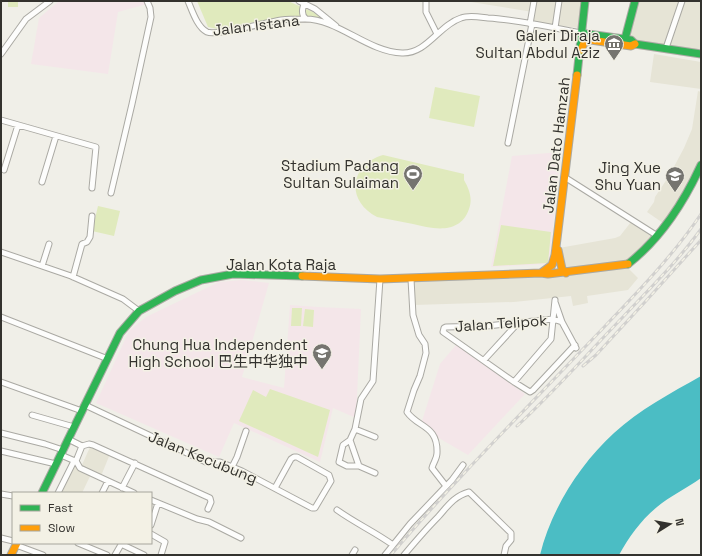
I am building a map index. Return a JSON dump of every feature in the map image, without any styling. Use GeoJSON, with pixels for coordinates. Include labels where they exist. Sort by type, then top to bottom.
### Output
{"type":"FeatureCollection","features":[{"type":"Feature","properties":{"kind":"main road","name":"Jalan Dato Hamzah"},"geometry":{"type":"LineString","coordinates":[[557,245],[562,195],[566,178],[585,1]]}},
{"type":"Feature","properties":{"kind":"main road"},"geometry":{"type":"LineString","coordinates":[[625,39],[635,1]]}},
{"type":"Feature","properties":{"kind":"main road"},"geometry":{"type":"LineString","coordinates":[[581,32],[631,40],[635,44]]}},
{"type":"Feature","properties":{"kind":"main road"},"geometry":{"type":"LineString","coordinates":[[580,51],[584,44],[591,40],[631,46],[635,44],[701,54]]}},
{"type":"Feature","properties":{"kind":"main road","name":"Jalan Kota Raja"},"geometry":{"type":"LineString","coordinates":[[42,492],[120,333],[139,311],[175,291],[201,280],[233,274],[380,279],[566,273],[627,265],[636,259],[675,210],[701,165]]}},
{"type":"Feature","properties":{"kind":"main road"},"geometry":{"type":"LineString","coordinates":[[541,273],[550,268],[553,264],[557,245]]}},
{"type":"Feature","properties":{"kind":"main road"},"geometry":{"type":"LineString","coordinates":[[557,245],[562,269],[566,273]]}},
{"type":"Feature","properties":{"kind":"main road"},"geometry":{"type":"LineString","coordinates":[[11,555],[15,544]]}},
{"type":"Feature","properties":{"kind":"street"},"geometry":{"type":"LineString","coordinates":[[1,54],[26,19],[50,1]]}},
{"type":"Feature","properties":{"kind":"street"},"geometry":{"type":"LineString","coordinates":[[111,193],[150,23],[151,13],[147,1]]}},
{"type":"Feature","properties":{"kind":"street","name":"Jalan Istana"},"geometry":{"type":"LineString","coordinates":[[188,1],[201,27],[211,33],[282,20],[309,19],[339,29],[381,50],[401,53],[420,49],[455,21],[465,17],[498,19],[581,32]]}},
{"type":"Feature","properties":{"kind":"street"},"geometry":{"type":"LineString","coordinates":[[426,1],[426,12],[437,34]]}},
{"type":"Feature","properties":{"kind":"street"},"geometry":{"type":"LineString","coordinates":[[508,143],[534,1]]}},
{"type":"Feature","properties":{"kind":"street"},"geometry":{"type":"LineString","coordinates":[[555,28],[558,1]]}},
{"type":"Feature","properties":{"kind":"street"},"geometry":{"type":"LineString","coordinates":[[666,48],[682,1]]}},
{"type":"Feature","properties":{"kind":"street"},"geometry":{"type":"LineString","coordinates":[[303,2],[302,14],[309,19],[316,15],[315,9]]}},
{"type":"Feature","properties":{"kind":"street","name":"Jalan Istana"},"geometry":{"type":"LineString","coordinates":[[303,2],[315,9],[339,29]]}},
{"type":"Feature","properties":{"kind":"street"},"geometry":{"type":"LineString","coordinates":[[1,120],[96,147],[92,188]]}},
{"type":"Feature","properties":{"kind":"street"},"geometry":{"type":"LineString","coordinates":[[4,170],[18,125]]}},
{"type":"Feature","properties":{"kind":"street"},"geometry":{"type":"LineString","coordinates":[[42,182],[56,136]]}},
{"type":"Feature","properties":{"kind":"street"},"geometry":{"type":"LineString","coordinates":[[566,178],[656,235]]}},
{"type":"Feature","properties":{"kind":"street"},"geometry":{"type":"LineString","coordinates":[[73,277],[82,244],[87,242],[90,237],[92,216]]}},
{"type":"Feature","properties":{"kind":"street"},"geometry":{"type":"LineString","coordinates":[[42,266],[50,244]]}},
{"type":"Feature","properties":{"kind":"street"},"geometry":{"type":"LineString","coordinates":[[1,252],[73,277],[123,299],[139,311]]}},
{"type":"Feature","properties":{"kind":"street"},"geometry":{"type":"LineString","coordinates":[[411,278],[413,315],[419,335],[425,344],[426,354],[407,412],[432,434],[437,453],[432,468],[446,486]]}},
{"type":"Feature","properties":{"kind":"street"},"geometry":{"type":"LineString","coordinates":[[375,473],[359,466],[347,466],[339,462],[343,445],[350,440],[355,429],[361,399],[373,381],[380,279]]}},
{"type":"Feature","properties":{"kind":"street"},"geometry":{"type":"LineString","coordinates":[[514,382],[551,339],[554,300],[562,322],[576,347],[532,391],[528,391],[514,382],[484,360],[518,323]]}},
{"type":"Feature","properties":{"kind":"street"},"geometry":{"type":"LineString","coordinates":[[1,317],[108,359]]}},
{"type":"Feature","properties":{"kind":"street","name":"Jalan Telipok"},"geometry":{"type":"LineString","coordinates":[[484,360],[444,332],[444,328],[487,326],[553,319],[562,322]]}},
{"type":"Feature","properties":{"kind":"street","name":"Jalan Kecubung"},"geometry":{"type":"LineString","coordinates":[[1,382],[84,408],[206,462],[220,462],[276,488],[312,508],[315,508],[331,481],[331,478],[329,475],[297,457],[294,457],[291,459],[276,488]]}},
{"type":"Feature","properties":{"kind":"street"},"geometry":{"type":"LineString","coordinates":[[32,415],[74,427]]}},
{"type":"Feature","properties":{"kind":"street"},"geometry":{"type":"LineString","coordinates":[[355,429],[375,437]]}},
{"type":"Feature","properties":{"kind":"street"},"geometry":{"type":"LineString","coordinates":[[232,467],[246,430]]}},
{"type":"Feature","properties":{"kind":"street"},"geometry":{"type":"LineString","coordinates":[[1,432],[45,444],[62,452],[75,461],[80,468],[132,492]]}},
{"type":"Feature","properties":{"kind":"street"},"geometry":{"type":"LineString","coordinates":[[68,439],[82,446],[93,444],[210,498],[211,502],[208,509]]}},
{"type":"Feature","properties":{"kind":"street"},"geometry":{"type":"LineString","coordinates":[[350,440],[359,466]]}},
{"type":"Feature","properties":{"kind":"street"},"geometry":{"type":"LineString","coordinates":[[59,492],[82,446]]}},
{"type":"Feature","properties":{"kind":"street"},"geometry":{"type":"LineString","coordinates":[[1,451],[56,464]]}},
{"type":"Feature","properties":{"kind":"street"},"geometry":{"type":"LineString","coordinates":[[122,488],[135,463]]}},
{"type":"Feature","properties":{"kind":"street"},"geometry":{"type":"LineString","coordinates":[[385,555],[410,524],[456,477],[463,465]]}},
{"type":"Feature","properties":{"kind":"street"},"geometry":{"type":"LineString","coordinates":[[102,492],[108,481]]}},
{"type":"Feature","properties":{"kind":"street"},"geometry":{"type":"LineString","coordinates":[[404,555],[447,506],[462,494],[469,492],[511,533],[511,540],[506,546],[504,555]]}},
{"type":"Feature","properties":{"kind":"street"},"geometry":{"type":"LineString","coordinates":[[1,494],[12,496]]}},
{"type":"Feature","properties":{"kind":"street"},"geometry":{"type":"LineString","coordinates":[[152,500],[197,519],[209,522],[241,538]]}},
{"type":"Feature","properties":{"kind":"street"},"geometry":{"type":"LineString","coordinates":[[152,522],[158,503]]}},
{"type":"Feature","properties":{"kind":"street"},"geometry":{"type":"LineString","coordinates":[[337,510],[351,520],[378,534],[393,545]]}},
{"type":"Feature","properties":{"kind":"street"},"geometry":{"type":"LineString","coordinates":[[152,535],[165,542],[161,555]]}},
{"type":"Feature","properties":{"kind":"street"},"geometry":{"type":"LineString","coordinates":[[1,538],[12,542]]}},
{"type":"Feature","properties":{"kind":"street"},"geometry":{"type":"LineString","coordinates":[[17,544],[43,555]]}},
{"type":"Feature","properties":{"kind":"street"},"geometry":{"type":"LineString","coordinates":[[81,544],[107,555]]}},
{"type":"Feature","properties":{"kind":"street"},"geometry":{"type":"LineString","coordinates":[[115,555],[122,544],[144,555]]}},
{"type":"Feature","properties":{"kind":"shaded area"},"geometry":{"type":"Polygon","coordinates":[[[59,1],[146,1],[147,4],[118,12],[108,74],[31,64],[39,18],[59,1]]]}},
{"type":"Feature","properties":{"kind":"shaded area"},"geometry":{"type":"Polygon","coordinates":[[[465,1],[583,1],[579,28],[532,22],[533,12],[465,1]]]}},
{"type":"Feature","properties":{"kind":"shaded area"},"geometry":{"type":"Polygon","coordinates":[[[637,1],[701,1],[701,50],[636,41],[630,32],[637,1]]]}},
{"type":"Feature","properties":{"kind":"shaded area"},"geometry":{"type":"Polygon","coordinates":[[[654,54],[701,62],[701,89],[650,82],[654,54]]]}},
{"type":"Feature","properties":{"kind":"shaded area"},"geometry":{"type":"Polygon","coordinates":[[[698,91],[701,92],[701,158],[687,186],[663,223],[647,212],[684,148],[692,129],[698,91]]]}},
{"type":"Feature","properties":{"kind":"shaded area"},"geometry":{"type":"Polygon","coordinates":[[[561,152],[549,264],[491,267],[512,156],[561,152]]]}},
{"type":"Feature","properties":{"kind":"shaded area"},"geometry":{"type":"Polygon","coordinates":[[[631,222],[652,236],[634,256],[626,262],[566,270],[563,267],[559,248],[615,238],[620,236],[631,222]]]}},
{"type":"Feature","properties":{"kind":"shaded area"},"geometry":{"type":"Polygon","coordinates":[[[627,267],[638,278],[628,290],[587,296],[588,303],[573,306],[571,296],[514,302],[414,305],[413,281],[627,267]]]}},
{"type":"Feature","properties":{"kind":"shaded area"},"geometry":{"type":"Polygon","coordinates":[[[242,280],[269,283],[242,377],[284,388],[290,305],[361,309],[356,418],[333,408],[320,462],[234,423],[219,457],[96,403],[129,331],[146,317],[219,282],[242,280]]]}},
{"type":"Feature","properties":{"kind":"shaded area"},"geometry":{"type":"Polygon","coordinates":[[[456,345],[525,394],[468,455],[437,437],[435,432],[422,421],[440,364],[456,345]]]}},
{"type":"Feature","properties":{"kind":"shaded area"},"geometry":{"type":"Polygon","coordinates":[[[91,445],[110,454],[101,476],[92,472],[82,492],[60,492],[74,464],[81,467],[91,445]]]}},
{"type":"Feature","properties":{"kind":"green space"},"geometry":{"type":"Polygon","coordinates":[[[8,1],[18,1],[18,7],[8,7],[8,1]]]}},
{"type":"Feature","properties":{"kind":"green space"},"geometry":{"type":"Polygon","coordinates":[[[197,1],[288,1],[315,13],[323,20],[299,17],[271,19],[218,29],[208,27],[197,1]]]}},
{"type":"Feature","properties":{"kind":"green space"},"geometry":{"type":"Polygon","coordinates":[[[435,87],[480,96],[474,127],[429,118],[435,87]]]}},
{"type":"Feature","properties":{"kind":"green space","name":"Stadium Padang Sultan Sulaiman"},"geometry":{"type":"Polygon","coordinates":[[[383,155],[464,174],[464,180],[469,190],[471,201],[465,217],[453,226],[437,228],[377,217],[367,210],[360,202],[356,193],[358,175],[372,160],[383,155]]]}},
{"type":"Feature","properties":{"kind":"green space"},"geometry":{"type":"Polygon","coordinates":[[[98,206],[120,211],[114,236],[92,231],[98,206]]]}},
{"type":"Feature","properties":{"kind":"green space"},"geometry":{"type":"Polygon","coordinates":[[[501,225],[551,232],[548,263],[493,266],[501,225]]]}},
{"type":"Feature","properties":{"kind":"green space"},"geometry":{"type":"Polygon","coordinates":[[[292,308],[302,308],[301,326],[291,326],[292,308]]]}},
{"type":"Feature","properties":{"kind":"green space"},"geometry":{"type":"Polygon","coordinates":[[[305,309],[314,310],[313,327],[303,326],[305,309]]]}},
{"type":"Feature","properties":{"kind":"green space"},"geometry":{"type":"Polygon","coordinates":[[[270,389],[330,410],[318,457],[239,421],[253,390],[266,397],[270,389]]]}},
{"type":"Feature","properties":{"kind":"water"},"geometry":{"type":"Polygon","coordinates":[[[701,376],[701,478],[667,499],[651,512],[636,529],[619,555],[540,555],[551,521],[559,505],[568,489],[589,459],[614,433],[634,417],[656,402],[701,376]]]}},
{"type":"Feature","properties":{"kind":"railway"},"geometry":{"type":"LineString","coordinates":[[391,555],[461,476],[645,284],[674,250],[701,214]]}},
{"type":"Feature","properties":{"kind":"railway"},"geometry":{"type":"LineString","coordinates":[[517,426],[663,275],[701,229]]}},
{"type":"Feature","properties":{"kind":"railway"},"geometry":{"type":"LineString","coordinates":[[583,366],[596,355],[701,240]]}},
{"type":"Feature","properties":{"kind":"traffic: fast"},"geometry":{"type":"LineString","coordinates":[[577,75],[585,1]]}},
{"type":"Feature","properties":{"kind":"traffic: fast"},"geometry":{"type":"LineString","coordinates":[[625,39],[635,1]]}},
{"type":"Feature","properties":{"kind":"traffic: fast"},"geometry":{"type":"LineString","coordinates":[[581,33],[631,40],[635,44],[701,54]]}},
{"type":"Feature","properties":{"kind":"traffic: fast"},"geometry":{"type":"LineString","coordinates":[[628,264],[651,243],[670,219],[687,193],[701,165]]}},
{"type":"Feature","properties":{"kind":"traffic: fast"},"geometry":{"type":"LineString","coordinates":[[42,492],[120,333],[139,311],[175,291],[201,280],[233,274],[302,276]]}},
{"type":"Feature","properties":{"kind":"traffic: slow"},"geometry":{"type":"LineString","coordinates":[[581,50],[584,43],[591,40],[631,46],[635,44]]}},
{"type":"Feature","properties":{"kind":"traffic: slow"},"geometry":{"type":"LineString","coordinates":[[541,273],[552,265],[555,255],[577,75]]}},
{"type":"Feature","properties":{"kind":"traffic: slow"},"geometry":{"type":"LineString","coordinates":[[558,250],[562,269],[566,273]]}},
{"type":"Feature","properties":{"kind":"traffic: slow"},"geometry":{"type":"LineString","coordinates":[[302,276],[380,279],[541,273],[548,274],[628,264]]}},
{"type":"Feature","properties":{"kind":"traffic: slow"},"geometry":{"type":"LineString","coordinates":[[11,555],[16,544]]}},
{"type":"Feature","properties":{"kind":"place","name":"Galeri Diraja Sultan Abdul Aziz"},"geometry":{"type":"Point","coordinates":[614,61]}},
{"type":"Feature","properties":{"kind":"place","name":"Stadium Padang Sultan Sulaiman"},"geometry":{"type":"Point","coordinates":[413,191]}},
{"type":"Feature","properties":{"kind":"place","name":"Jing Xue Shu Yuan"},"geometry":{"type":"Point","coordinates":[675,193]}},
{"type":"Feature","properties":{"kind":"place","name":"Chung Hua Independent High School 巴生中华独中"},"geometry":{"type":"Point","coordinates":[322,370]}}]}
